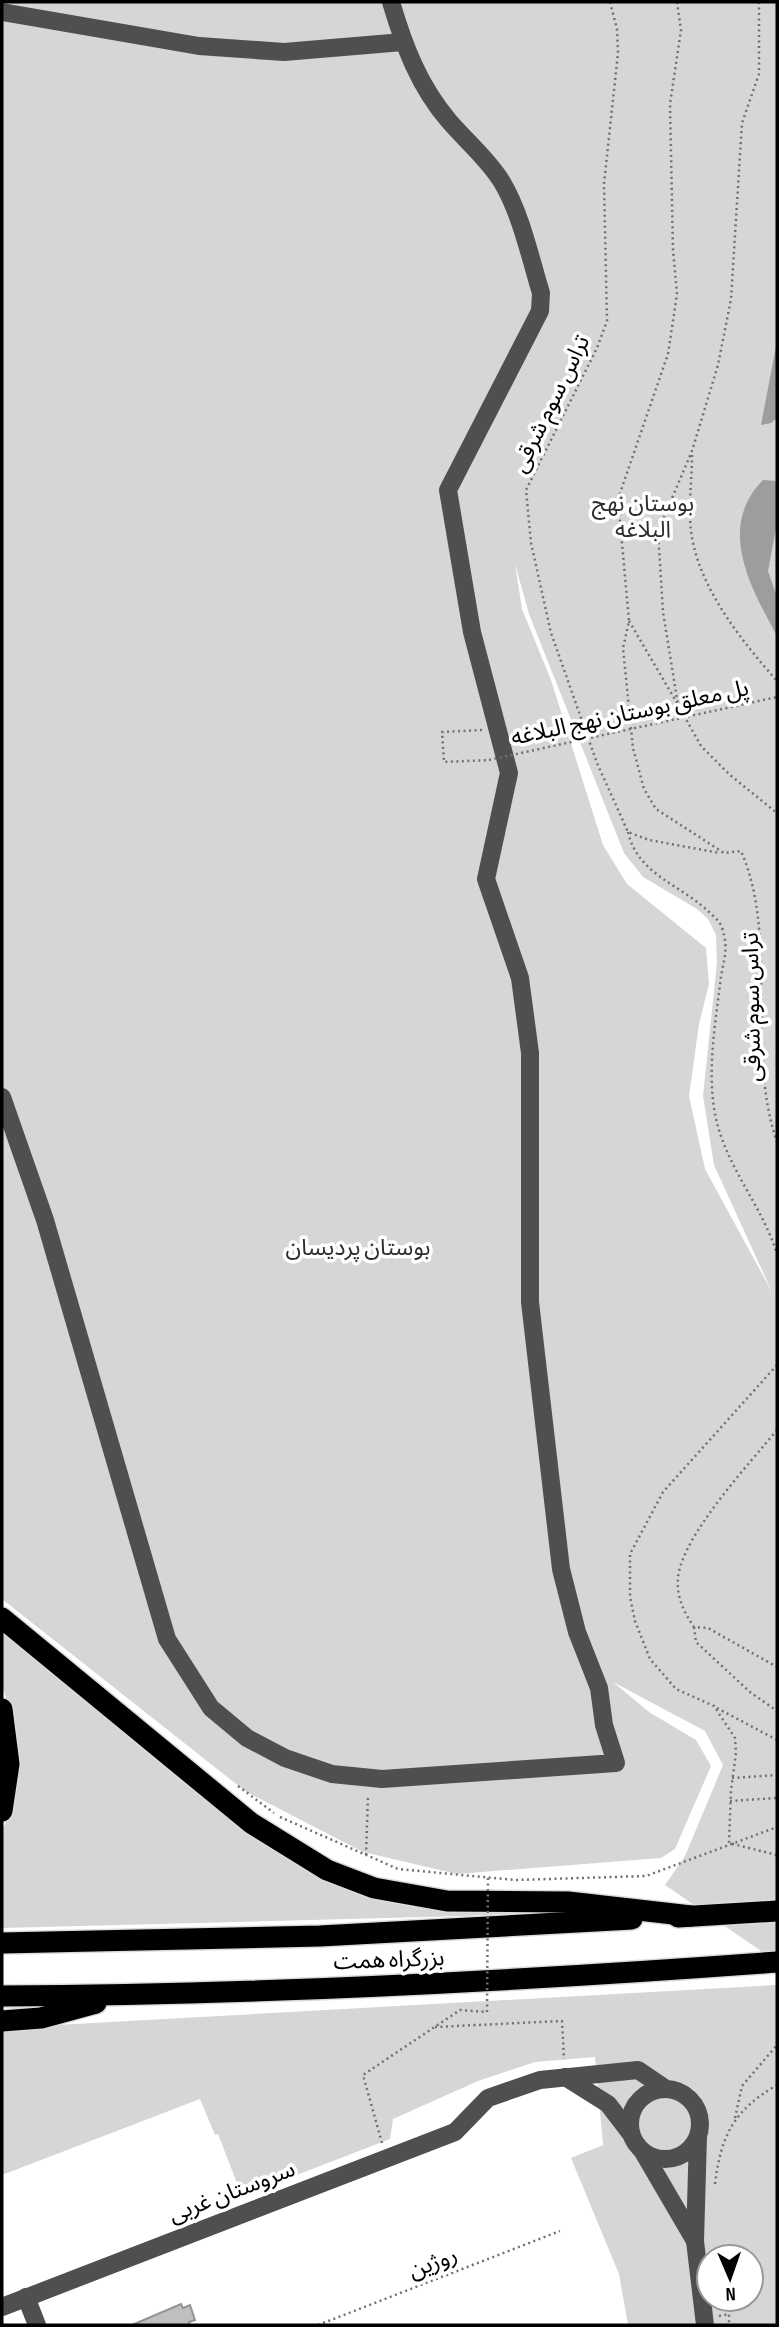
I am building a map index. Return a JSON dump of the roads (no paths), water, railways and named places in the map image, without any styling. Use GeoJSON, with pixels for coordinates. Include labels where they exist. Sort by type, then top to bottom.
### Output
{"type":"FeatureCollection","features":[{"type":"Feature","properties":{"kind":"highway"},"geometry":{"type":"LineString","coordinates":[[2,1618],[241,1815],[272,1838],[327,1870],[374,1888],[447,1902],[568,1902],[691,1916]]}},
{"type":"Feature","properties":{"kind":"highway"},"geometry":{"type":"LineString","coordinates":[[2,1709],[9,1764],[2,1811]]}},
{"type":"Feature","properties":{"kind":"highway","name":"بزرگراه همت"},"geometry":{"type":"LineString","coordinates":[[2,1943],[320,1936],[777,1911]]}},
{"type":"Feature","properties":{"kind":"highway","name":"بزرگراه همت"},"geometry":{"type":"LineString","coordinates":[[2,1996],[125,1996],[484,1983],[777,1962]]}},
{"type":"Feature","properties":{"kind":"highway"},"geometry":{"type":"LineString","coordinates":[[2,2021],[41,2018],[125,1996]]}},
{"type":"Feature","properties":{"kind":"street"},"geometry":{"type":"LineString","coordinates":[[2,1097],[45,1220],[167,1639],[211,1708],[247,1738],[285,1758],[332,1774],[369,1778],[616,1763],[604,1725],[599,1689],[578,1632],[561,1569],[548,1475],[530,1302],[530,1053],[520,978],[486,879],[509,773],[472,632],[448,490],[540,311],[541,293],[503,183],[484,158],[448,121],[419,79],[403,42],[391,2]]}},
{"type":"Feature","properties":{"kind":"street"},"geometry":{"type":"LineString","coordinates":[[2,12],[199,46],[272,51],[357,48],[403,42]]}},
{"type":"Feature","properties":{"kind":"street"},"geometry":{"type":"LineString","coordinates":[[565,2077],[638,2070],[666,2089],[686,2096],[694,2104],[699,2114],[695,2241],[709,2321]]}},
{"type":"Feature","properties":{"kind":"street"},"geometry":{"type":"LineString","coordinates":[[565,2077],[608,2104],[643,2152],[695,2241]]}},
{"type":"Feature","properties":{"kind":"street","name":"سروستان غربی"},"geometry":{"type":"LineString","coordinates":[[2,2307],[455,2132],[488,2098],[540,2080],[565,2077]]}},
{"type":"Feature","properties":{"kind":"street"},"geometry":{"type":"LineString","coordinates":[[631,2134],[632,2112],[637,2103],[655,2091],[666,2089]]}},
{"type":"Feature","properties":{"kind":"street"},"geometry":{"type":"LineString","coordinates":[[643,2152],[664,2159],[675,2158],[685,2153],[698,2136]]}},
{"type":"Feature","properties":{"kind":"street"},"geometry":{"type":"LineString","coordinates":[[26,2297],[37,2325]]}},
{"type":"Feature","properties":{"kind":"park label","name":"بوستان نهج البلاغه"},"geometry":{"type":"Point","coordinates":[643,517]}},
{"type":"Feature","properties":{"kind":"park label","name":"بوستان پردیسان"},"geometry":{"type":"Point","coordinates":[358,1248]}}]}
